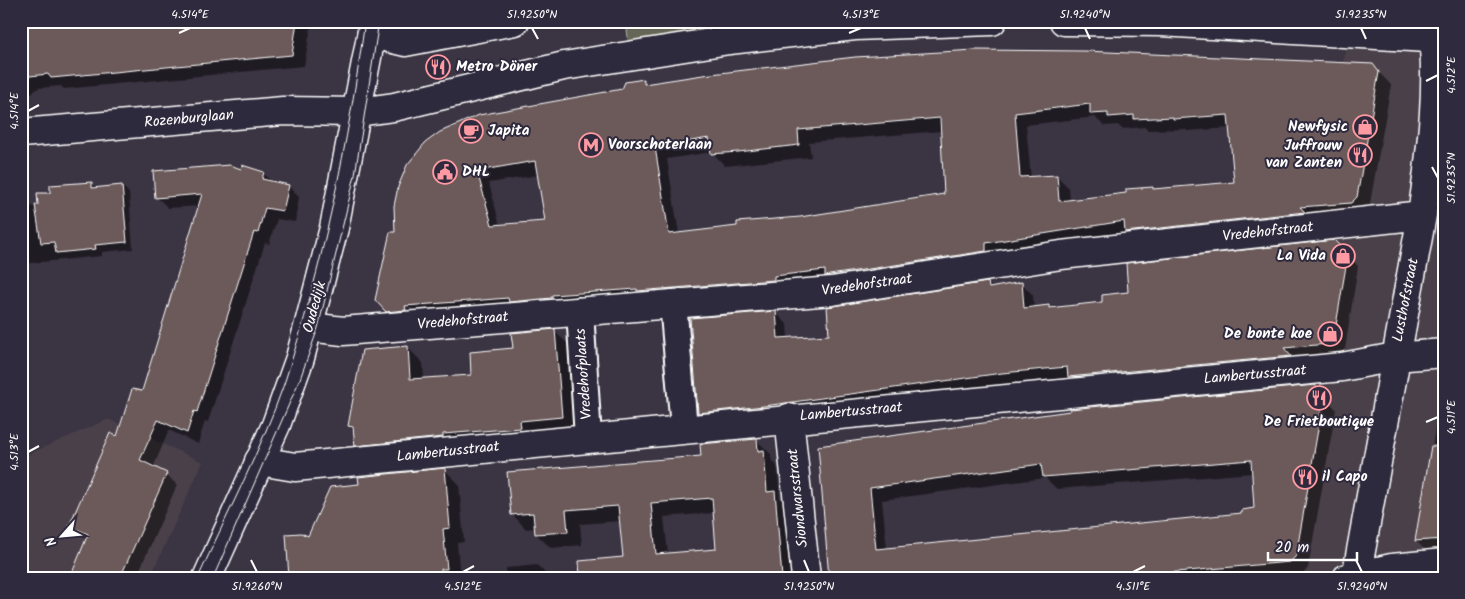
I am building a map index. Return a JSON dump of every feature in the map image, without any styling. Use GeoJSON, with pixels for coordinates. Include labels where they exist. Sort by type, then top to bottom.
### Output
{"type":"FeatureCollection","features":[{"type":"Feature","properties":{"kind":"street"},"geometry":{"type":"LineString","coordinates":[[373,28],[405,42],[515,21]]}},
{"type":"Feature","properties":{"kind":"street"},"geometry":{"type":"LineString","coordinates":[[358,112],[394,107],[564,66],[729,40],[855,24],[992,21]]}},
{"type":"Feature","properties":{"kind":"street"},"geometry":{"type":"LineString","coordinates":[[1064,21],[1162,22],[1436,33]]}},
{"type":"Feature","properties":{"kind":"street","name":"Oudedijk"},"geometry":{"type":"LineString","coordinates":[[207,578],[276,425],[309,328],[334,228],[373,28]]}},
{"type":"Feature","properties":{"kind":"street","name":"Lusthofstraat"},"geometry":{"type":"LineString","coordinates":[[1353,577],[1422,215],[1430,155],[1436,67],[1436,33]]}},
{"type":"Feature","properties":{"kind":"street","name":"Rozenburglaan"},"geometry":{"type":"LineString","coordinates":[[21,133],[283,111],[358,112]]}},
{"type":"Feature","properties":{"kind":"street","name":"Vredehofstraat"},"geometry":{"type":"LineString","coordinates":[[309,328],[343,331],[832,291],[1061,255],[1422,215]]}},
{"type":"Feature","properties":{"kind":"street"},"geometry":{"type":"LineString","coordinates":[[673,303],[684,428]]}},
{"type":"Feature","properties":{"kind":"street","name":"Vredehofplaats"},"geometry":{"type":"LineString","coordinates":[[580,311],[588,438]]}},
{"type":"Feature","properties":{"kind":"street","name":"Lambertusstraat"},"geometry":{"type":"LineString","coordinates":[[259,461],[295,467],[684,428],[1342,367],[1395,357],[1444,353]]}},
{"type":"Feature","properties":{"kind":"street","name":"Siondwarsstraat"},"geometry":{"type":"LineString","coordinates":[[789,418],[806,578]]}},
{"type":"Feature","properties":{"kind":"street"},"geometry":{"type":"LineString","coordinates":[[1353,577],[1392,568],[1444,563]]}},
{"type":"Feature","properties":{"kind":"shaded area"},"geometry":{"type":"Polygon","coordinates":[[[1346,48],[1444,51],[1444,578],[1221,578],[1228,567],[1243,519],[1242,510],[1254,508],[1280,392],[1346,48]]]}},
{"type":"Feature","properties":{"kind":"shaded area"},"geometry":{"type":"Polygon","coordinates":[[[108,419],[203,462],[150,578],[27,576],[22,457],[108,419]]]}},
{"type":"Feature","properties":{"kind":"green space"},"geometry":{"type":"Polygon","coordinates":[[[626,21],[810,21],[629,46],[626,21]]]}},
{"type":"Feature","properties":{"kind":"building"},"geometry":{"type":"Polygon","coordinates":[[[21,21],[297,21],[292,55],[51,78],[48,74],[21,77],[21,21]]]}},
{"type":"Feature","properties":{"kind":"building"},"geometry":{"type":"Polygon","coordinates":[[[975,50],[1085,51],[1373,64],[1379,72],[1357,197],[1351,203],[1300,207],[1305,212],[1125,232],[1124,221],[986,243],[986,251],[825,276],[825,270],[774,276],[774,280],[637,291],[637,289],[552,295],[552,298],[509,302],[508,298],[405,306],[406,310],[386,312],[375,300],[390,232],[395,232],[394,206],[398,187],[407,165],[425,143],[440,132],[479,115],[622,89],[625,82],[644,79],[644,84],[855,57],[975,50]],[[1090,104],[1015,113],[1020,177],[1057,175],[1059,201],[1126,193],[1126,189],[1153,187],[1153,189],[1234,182],[1228,115],[1173,119],[1173,117],[1134,119],[1134,115],[1108,117],[1108,113],[1090,114],[1090,104]],[[940,118],[798,130],[799,145],[711,154],[709,138],[655,147],[669,234],[737,226],[737,222],[800,217],[944,194],[940,118]],[[535,161],[477,171],[492,225],[545,221],[535,161]]]}},
{"type":"Feature","properties":{"kind":"building"},"geometry":{"type":"Polygon","coordinates":[[[230,165],[241,169],[242,165],[264,172],[262,179],[289,185],[283,211],[265,208],[258,233],[254,232],[197,412],[194,411],[187,433],[158,420],[140,460],[167,473],[120,578],[70,578],[88,534],[69,526],[110,433],[117,436],[132,389],[142,391],[202,194],[155,198],[153,171],[230,165]]]}},
{"type":"Feature","properties":{"kind":"building"},"geometry":{"type":"Polygon","coordinates":[[[92,182],[92,188],[122,185],[127,242],[95,245],[96,249],[56,253],[54,242],[41,243],[35,205],[38,205],[37,193],[50,193],[50,185],[92,182]]]}},
{"type":"Feature","properties":{"kind":"building"},"geometry":{"type":"Polygon","coordinates":[[[1334,240],[1348,254],[1334,337],[1327,344],[1284,348],[1291,356],[1068,377],[1067,367],[1002,373],[764,406],[698,413],[690,318],[776,311],[778,338],[829,335],[827,307],[988,282],[989,288],[1022,282],[1024,308],[1049,305],[1049,308],[1102,302],[1102,295],[1128,292],[1126,263],[1334,240]]]}},
{"type":"Feature","properties":{"kind":"building"},"geometry":{"type":"Polygon","coordinates":[[[555,329],[562,417],[520,421],[521,428],[443,434],[443,437],[355,446],[353,427],[348,426],[362,350],[408,346],[410,379],[471,375],[470,352],[513,348],[511,333],[555,329]]]}},
{"type":"Feature","properties":{"kind":"building"},"geometry":{"type":"Polygon","coordinates":[[[1315,385],[1324,395],[1296,556],[1290,562],[1108,578],[829,578],[818,446],[1070,411],[1070,409],[1315,385]],[[1251,460],[1043,477],[1041,464],[870,488],[876,549],[1242,513],[1242,510],[1254,508],[1251,460]]]}},
{"type":"Feature","properties":{"kind":"building"},"geometry":{"type":"Polygon","coordinates":[[[757,439],[758,451],[764,450],[767,492],[775,491],[782,578],[580,578],[579,561],[623,557],[618,506],[566,510],[568,532],[535,534],[533,513],[511,515],[507,472],[701,456],[700,444],[757,439]],[[712,498],[651,503],[656,554],[716,549],[712,498]]]}},
{"type":"Feature","properties":{"kind":"building"},"geometry":{"type":"Polygon","coordinates":[[[1431,446],[1444,447],[1444,539],[1415,541],[1431,446]]]}},
{"type":"Feature","properties":{"kind":"building"},"geometry":{"type":"Polygon","coordinates":[[[445,468],[450,528],[443,529],[447,569],[441,569],[442,578],[289,578],[286,534],[301,533],[308,536],[330,487],[359,484],[358,477],[445,468]]]}},
{"type":"Feature","properties":{"kind":"tram line"},"geometry":{"type":"LineString","coordinates":[[198,578],[265,433],[284,384],[298,340],[333,204],[351,113],[365,21]]}},
{"type":"Feature","properties":{"kind":"tram line"},"geometry":{"type":"LineString","coordinates":[[213,578],[300,379],[318,328],[355,175],[379,21]]}},
{"type":"Feature","properties":{"kind":"place","name":"Metro Döner"},"geometry":{"type":"Point","coordinates":[438,67]}},
{"type":"Feature","properties":{"kind":"place","name":"Newfysic"},"geometry":{"type":"Point","coordinates":[1365,127]}},
{"type":"Feature","properties":{"kind":"place","name":"Japita"},"geometry":{"type":"Point","coordinates":[471,131]}},
{"type":"Feature","properties":{"kind":"place","name":"Voorschoterlaan"},"geometry":{"type":"Point","coordinates":[591,145]}},
{"type":"Feature","properties":{"kind":"place","name":"Juffrouw van Zanten"},"geometry":{"type":"Point","coordinates":[1360,155]}},
{"type":"Feature","properties":{"kind":"place","name":"DHL"},"geometry":{"type":"Point","coordinates":[445,172]}},
{"type":"Feature","properties":{"kind":"place","name":"La Vida"},"geometry":{"type":"Point","coordinates":[1343,256]}},
{"type":"Feature","properties":{"kind":"place","name":"De bonte koe"},"geometry":{"type":"Point","coordinates":[1330,334]}},
{"type":"Feature","properties":{"kind":"place","name":"De Frietboutique"},"geometry":{"type":"Point","coordinates":[1319,398]}},
{"type":"Feature","properties":{"kind":"place","name":"il Capo"},"geometry":{"type":"Point","coordinates":[1305,477]}}]}
